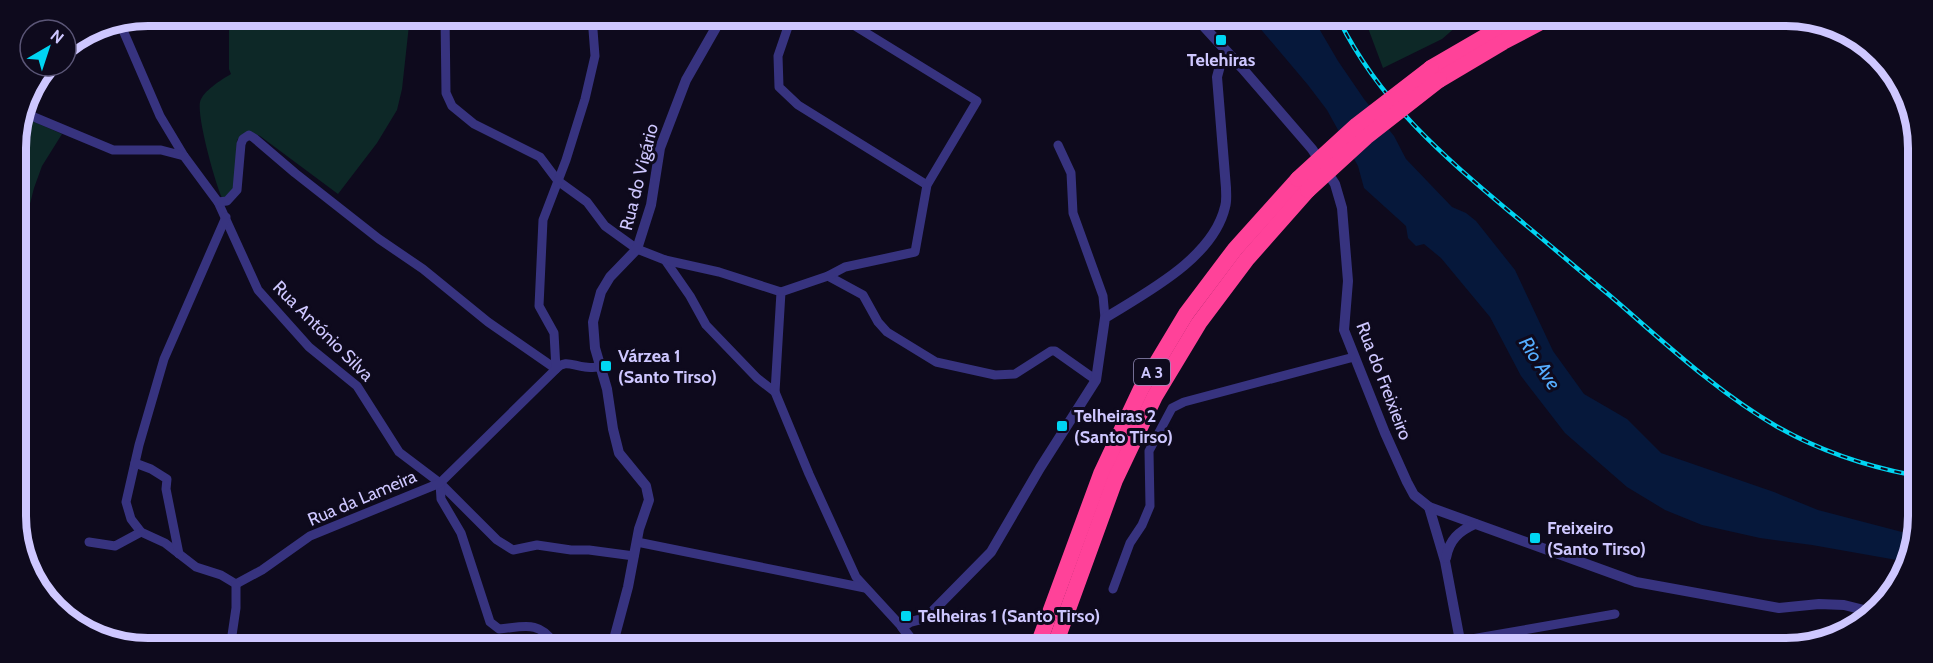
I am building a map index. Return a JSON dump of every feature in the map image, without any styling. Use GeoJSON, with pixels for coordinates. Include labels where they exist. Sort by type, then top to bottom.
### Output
{"type":"FeatureCollection","features":[{"type":"Feature","properties":{"kind":"highway","name":"A 3"},"geometry":{"type":"LineString","coordinates":[[1041,637],[1101,474],[1141,389],[1186,314],[1228,258],[1303,185],[1357,125],[1505,26]]}},
{"type":"Feature","properties":{"kind":"highway","name":"A 3"},"geometry":{"type":"LineString","coordinates":[[1435,74],[1533,26]]}},
{"type":"Feature","properties":{"kind":"highway","name":"A 3"},"geometry":{"type":"LineString","coordinates":[[1058,637],[1115,480],[1155,396],[1199,323],[1303,185]]}},
{"type":"Feature","properties":{"kind":"street"},"geometry":{"type":"LineString","coordinates":[[445,26],[446,93],[452,106],[474,124],[540,157],[558,181],[586,202],[605,226],[637,249],[665,260],[719,272],[781,292],[828,276],[845,267],[915,252],[927,185],[977,101],[855,26]]}},
{"type":"Feature","properties":{"kind":"street"},"geometry":{"type":"LineString","coordinates":[[556,369],[554,333],[539,306],[543,220],[585,99],[595,56],[593,26]]}},
{"type":"Feature","properties":{"kind":"street","name":"Rua do Vigário"},"geometry":{"type":"LineString","coordinates":[[637,249],[651,205],[660,148],[686,80],[717,26]]}},
{"type":"Feature","properties":{"kind":"street"},"geometry":{"type":"LineString","coordinates":[[788,26],[778,56],[779,87],[798,105],[927,185]]}},
{"type":"Feature","properties":{"kind":"street","name":"Rua do Freixieiro"},"geometry":{"type":"LineString","coordinates":[[1203,26],[1312,149],[1335,184],[1342,208],[1348,281],[1344,330],[1407,482],[1414,495],[1429,507]]}},
{"type":"Feature","properties":{"kind":"street","name":"Rua António Silva"},"geometry":{"type":"LineString","coordinates":[[122,28],[160,116],[184,156],[218,202],[258,290],[309,347],[357,386],[399,452],[440,483],[497,540],[513,550],[537,545],[634,556]]}},
{"type":"Feature","properties":{"kind":"street"},"geometry":{"type":"LineString","coordinates":[[1105,318],[1155,287],[1183,266],[1204,246],[1216,230],[1226,206],[1217,77],[1221,62],[1227,53]]}},
{"type":"Feature","properties":{"kind":"street"},"geometry":{"type":"LineString","coordinates":[[30,115],[113,150],[161,150],[184,156]]}},
{"type":"Feature","properties":{"kind":"street"},"geometry":{"type":"LineString","coordinates":[[218,202],[227,201],[237,190],[241,144],[243,139],[249,135],[379,239],[423,269],[489,322],[556,369]]}},
{"type":"Feature","properties":{"kind":"street"},"geometry":{"type":"LineString","coordinates":[[902,627],[910,622],[926,618],[992,552],[1096,380],[1105,318],[1102,296],[1073,213],[1071,173],[1058,145]]}},
{"type":"Feature","properties":{"kind":"street"},"geometry":{"type":"LineString","coordinates":[[225,217],[164,359],[126,502],[131,519],[141,531],[165,543],[195,567],[221,575],[236,584],[236,608],[232,638]]}},
{"type":"Feature","properties":{"kind":"street"},"geometry":{"type":"LineString","coordinates":[[614,638],[649,500],[646,486],[619,453],[613,429],[608,389],[595,348],[592,322],[601,292],[610,277],[637,249]]}},
{"type":"Feature","properties":{"kind":"street"},"geometry":{"type":"LineString","coordinates":[[665,260],[690,296],[706,325],[757,378],[775,392]]}},
{"type":"Feature","properties":{"kind":"street"},"geometry":{"type":"LineString","coordinates":[[828,276],[862,295],[886,332],[936,362],[995,375],[1015,374],[1051,351],[1055,351],[1096,380]]}},
{"type":"Feature","properties":{"kind":"street"},"geometry":{"type":"LineString","coordinates":[[781,292],[775,392],[856,577],[910,638]]}},
{"type":"Feature","properties":{"kind":"street"},"geometry":{"type":"LineString","coordinates":[[1113,589],[1130,543],[1142,525],[1150,506],[1149,451],[1172,408],[1184,402],[1354,357]]}},
{"type":"Feature","properties":{"kind":"street"},"geometry":{"type":"LineString","coordinates":[[550,638],[543,629],[536,626],[499,629],[490,622],[461,533],[441,499],[440,483],[560,365],[566,363],[582,367],[600,367]]}},
{"type":"Feature","properties":{"kind":"street"},"geometry":{"type":"LineString","coordinates":[[135,463],[167,479],[166,489],[180,554]]}},
{"type":"Feature","properties":{"kind":"street","name":"Rua da Lameira"},"geometry":{"type":"LineString","coordinates":[[236,584],[262,570],[310,536],[440,483]]}},
{"type":"Feature","properties":{"kind":"street"},"geometry":{"type":"LineString","coordinates":[[1429,507],[1636,582],[1779,608],[1819,604],[1844,605],[1863,610]]}},
{"type":"Feature","properties":{"kind":"street"},"geometry":{"type":"LineString","coordinates":[[1429,507],[1445,561],[1459,637]]}},
{"type":"Feature","properties":{"kind":"street"},"geometry":{"type":"LineString","coordinates":[[1445,561],[1448,546],[1457,535],[1475,524]]}},
{"type":"Feature","properties":{"kind":"street"},"geometry":{"type":"LineString","coordinates":[[89,542],[115,546],[141,531]]}},
{"type":"Feature","properties":{"kind":"street"},"geometry":{"type":"LineString","coordinates":[[637,542],[865,588]]}},
{"type":"Feature","properties":{"kind":"street"},"geometry":{"type":"LineString","coordinates":[[1495,637],[1615,614]]}},
{"type":"Feature","properties":{"kind":"green space"},"geometry":{"type":"Polygon","coordinates":[[[229,26],[409,26],[402,89],[397,110],[377,143],[338,194],[260,136],[250,132],[237,140],[235,189],[229,196],[222,198],[204,135],[200,102],[208,90],[231,74],[229,26]]]}},
{"type":"Feature","properties":{"kind":"green space"},"geometry":{"type":"Polygon","coordinates":[[[1367,26],[1457,26],[1442,39],[1383,68],[1367,26]]]}},
{"type":"Feature","properties":{"kind":"green space"},"geometry":{"type":"Polygon","coordinates":[[[29,120],[62,134],[42,166],[26,220],[26,140],[29,120]]]}},
{"type":"Feature","properties":{"kind":"water","name":"Rio Ave"},"geometry":{"type":"Polygon","coordinates":[[[1258,26],[1318,26],[1364,99],[1394,136],[1406,159],[1452,207],[1466,213],[1476,221],[1515,270],[1553,351],[1584,394],[1627,419],[1661,453],[1774,492],[1818,510],[1906,532],[1898,560],[1760,538],[1702,525],[1665,510],[1627,487],[1565,433],[1521,376],[1490,317],[1441,258],[1424,244],[1416,246],[1408,238],[1406,226],[1364,188],[1358,166],[1327,110],[1258,26]]]}},
{"type":"Feature","properties":{"kind":"railway"},"geometry":{"type":"LineString","coordinates":[[1342,26],[1373,76],[1414,125],[1436,147],[1710,381],[1753,412],[1808,443],[1859,462],[1908,474]]}},
{"type":"Feature","properties":{"kind":"place","name":"Telehiras"},"geometry":{"type":"Point","coordinates":[1221,40]}},
{"type":"Feature","properties":{"kind":"place","name":"Várzea 1 (Santo Tirso)"},"geometry":{"type":"Point","coordinates":[606,366]}},
{"type":"Feature","properties":{"kind":"place","name":"Telheiras 2 (Santo Tirso)"},"geometry":{"type":"Point","coordinates":[1062,426]}},
{"type":"Feature","properties":{"kind":"place","name":"Freixeiro (Santo Tirso)"},"geometry":{"type":"Point","coordinates":[1535,538]}},
{"type":"Feature","properties":{"kind":"place","name":"Telheiras 1 (Santo Tirso)"},"geometry":{"type":"Point","coordinates":[906,616]}}]}
